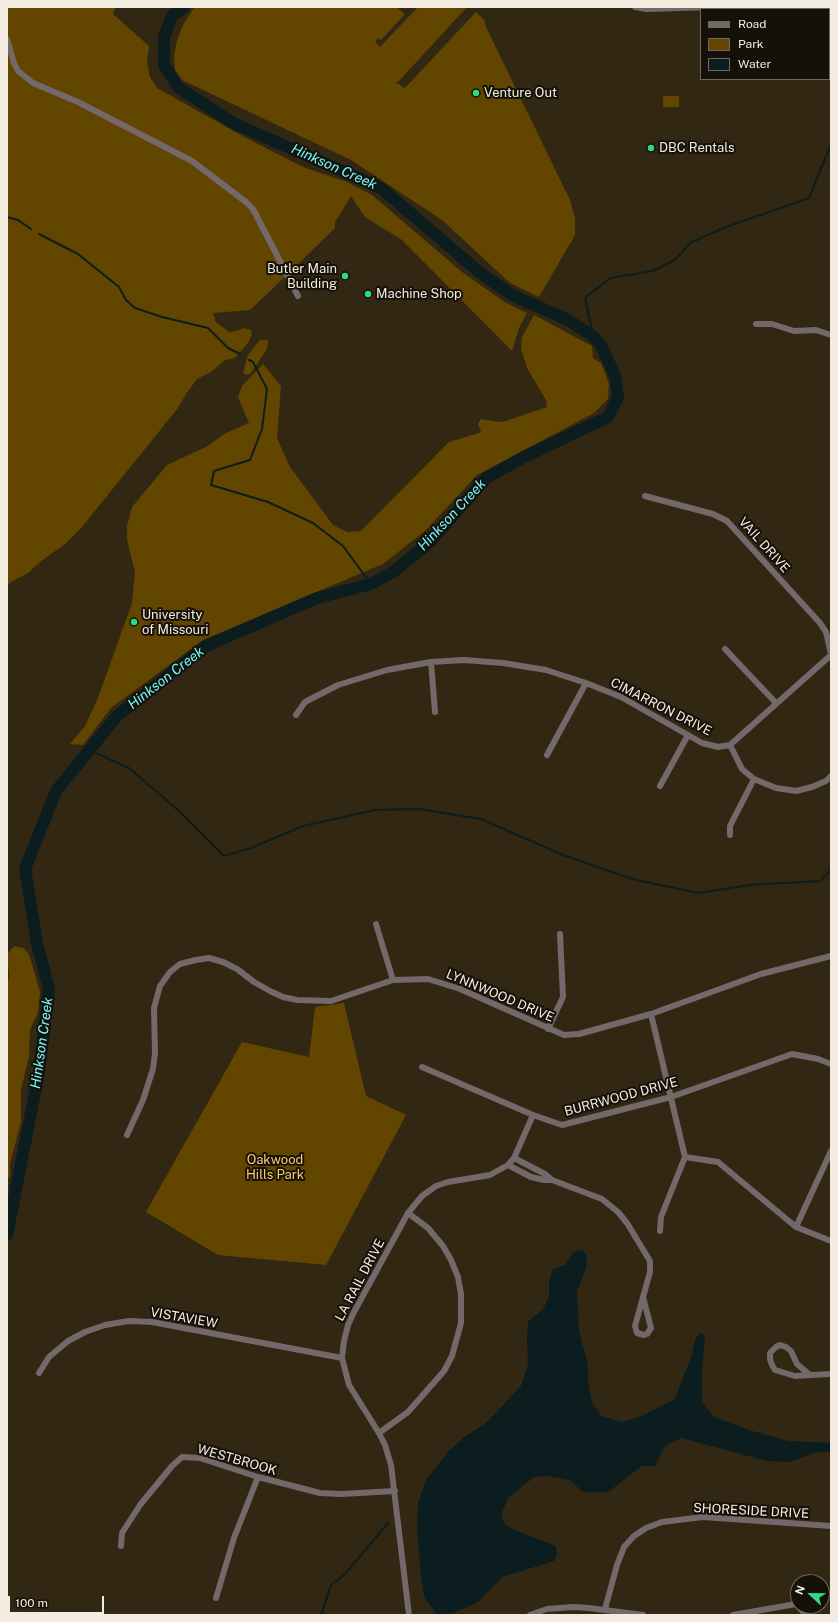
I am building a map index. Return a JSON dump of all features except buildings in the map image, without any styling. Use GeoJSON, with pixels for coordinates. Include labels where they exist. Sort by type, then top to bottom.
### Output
{"type":"FeatureCollection","features":[{"type":"Feature","properties":{"kind":"street"},"geometry":{"type":"LineString","coordinates":[[635,7],[647,9],[712,7]]}},
{"type":"Feature","properties":{"kind":"street"},"geometry":{"type":"LineString","coordinates":[[7,39],[18,71],[33,83],[78,102],[192,161],[246,202],[253,209],[298,296]]}},
{"type":"Feature","properties":{"kind":"street"},"geometry":{"type":"LineString","coordinates":[[756,324],[772,324],[794,331],[816,330],[831,335]]}},
{"type":"Feature","properties":{"kind":"street","name":"VAIL DRIVE"},"geometry":{"type":"LineString","coordinates":[[645,496],[713,514],[727,521],[820,623],[826,632],[831,655]]}},
{"type":"Feature","properties":{"kind":"street"},"geometry":{"type":"LineString","coordinates":[[725,649],[776,703]]}},
{"type":"Feature","properties":{"kind":"street"},"geometry":{"type":"LineString","coordinates":[[831,655],[730,745],[742,769],[754,779],[776,788],[796,791],[812,787],[826,781],[831,776]]}},
{"type":"Feature","properties":{"kind":"street","name":"CIMARRON DRIVE"},"geometry":{"type":"LineString","coordinates":[[296,715],[305,702],[338,685],[387,670],[432,662],[464,660],[503,663],[546,670],[586,683],[621,697],[702,743],[718,747],[730,745]]}},
{"type":"Feature","properties":{"kind":"street"},"geometry":{"type":"LineString","coordinates":[[432,662],[435,712]]}},
{"type":"Feature","properties":{"kind":"street"},"geometry":{"type":"LineString","coordinates":[[547,755],[586,683]]}},
{"type":"Feature","properties":{"kind":"street"},"geometry":{"type":"LineString","coordinates":[[660,786],[688,735]]}},
{"type":"Feature","properties":{"kind":"street"},"geometry":{"type":"LineString","coordinates":[[730,835],[730,826],[754,779]]}},
{"type":"Feature","properties":{"kind":"street"},"geometry":{"type":"LineString","coordinates":[[376,924],[393,980]]}},
{"type":"Feature","properties":{"kind":"street"},"geometry":{"type":"LineString","coordinates":[[548,1029],[563,997],[560,934]]}},
{"type":"Feature","properties":{"kind":"street","name":"LYNNWOOD DRIVE"},"geometry":{"type":"LineString","coordinates":[[127,1135],[153,1069],[154,1008],[156,996],[160,986],[170,972],[180,964],[209,958],[223,962],[237,969],[254,982],[270,991],[283,997],[297,1000],[331,1001],[393,980],[428,979],[460,989],[564,1035],[578,1034],[651,1014],[761,974],[831,956]]}},
{"type":"Feature","properties":{"kind":"street"},"geometry":{"type":"LineString","coordinates":[[651,1014],[685,1157],[661,1218],[660,1231]]}},
{"type":"Feature","properties":{"kind":"street","name":"BURRWOOD DRIVE"},"geometry":{"type":"LineString","coordinates":[[422,1067],[533,1115],[562,1125],[671,1096],[792,1054],[818,1059],[831,1064]]}},
{"type":"Feature","properties":{"kind":"street","name":"LA RAIL DRIVE"},"geometry":{"type":"LineString","coordinates":[[409,1615],[391,1465],[385,1445],[379,1433],[349,1385],[342,1358],[344,1341],[348,1325],[354,1312],[408,1213],[422,1196],[436,1186],[448,1182],[490,1175],[508,1165],[514,1158],[533,1115]]}},
{"type":"Feature","properties":{"kind":"street"},"geometry":{"type":"LineString","coordinates":[[796,1227],[831,1151]]}},
{"type":"Feature","properties":{"kind":"street"},"geometry":{"type":"LineString","coordinates":[[685,1157],[718,1162],[796,1227],[831,1241]]}},
{"type":"Feature","properties":{"kind":"street"},"geometry":{"type":"LineString","coordinates":[[514,1158],[545,1174],[552,1180],[602,1199],[612,1205],[627,1223],[650,1261],[650,1272],[643,1297],[635,1326],[637,1333],[644,1335],[647,1334],[651,1328],[643,1297]]}},
{"type":"Feature","properties":{"kind":"street"},"geometry":{"type":"LineString","coordinates":[[508,1165],[531,1177],[552,1180]]}},
{"type":"Feature","properties":{"kind":"street"},"geometry":{"type":"LineString","coordinates":[[379,1433],[408,1412],[444,1370],[454,1351],[461,1323],[461,1294],[458,1277],[451,1260],[443,1246],[428,1228],[408,1213]]}},
{"type":"Feature","properties":{"kind":"street","name":"VISTAVIEW"},"geometry":{"type":"LineString","coordinates":[[39,1372],[49,1357],[68,1341],[105,1325],[129,1322],[152,1322],[342,1358]]}},
{"type":"Feature","properties":{"kind":"street"},"geometry":{"type":"LineString","coordinates":[[810,1375],[797,1364],[791,1351],[786,1348],[780,1345],[770,1353],[770,1360],[776,1370],[795,1376],[831,1374]]}},
{"type":"Feature","properties":{"kind":"street","name":"WESTBROOK"},"geometry":{"type":"LineString","coordinates":[[121,1546],[122,1533],[140,1505],[172,1466],[182,1458],[200,1458],[258,1477],[320,1493],[342,1494],[395,1492]]}},
{"type":"Feature","properties":{"kind":"street"},"geometry":{"type":"LineString","coordinates":[[216,1598],[234,1538],[258,1477]]}},
{"type":"Feature","properties":{"kind":"street","name":"SHORESIDE DRIVE"},"geometry":{"type":"LineString","coordinates":[[605,1610],[617,1565],[624,1547],[634,1536],[646,1528],[662,1522],[703,1517],[831,1526]]}},
{"type":"Feature","properties":{"kind":"street"},"geometry":{"type":"LineString","coordinates":[[732,1615],[796,1604],[806,1615]]}},
{"type":"Feature","properties":{"kind":"street"},"geometry":{"type":"LineString","coordinates":[[530,1615],[548,1609],[573,1607],[643,1615]]}},
{"type":"Feature","properties":{"kind":"green space"},"geometry":{"type":"Polygon","coordinates":[[[7,7],[116,7],[113,14],[149,46],[147,62],[150,77],[157,88],[248,139],[303,167],[347,182],[372,195],[462,272],[506,303],[527,313],[519,328],[512,351],[402,240],[365,217],[351,196],[335,222],[335,228],[292,270],[289,269],[288,274],[250,310],[213,313],[216,322],[229,332],[244,328],[251,330],[252,335],[248,343],[235,358],[225,360],[211,372],[197,379],[178,408],[82,527],[65,544],[40,562],[28,573],[11,582],[7,586],[7,7]]]}},
{"type":"Feature","properties":{"kind":"green space"},"geometry":{"type":"Polygon","coordinates":[[[196,7],[396,7],[405,14],[381,40],[378,38],[375,42],[380,47],[418,7],[467,7],[398,82],[395,82],[405,88],[476,12],[484,20],[486,27],[570,200],[575,218],[575,235],[539,297],[510,283],[442,220],[351,160],[182,80],[175,70],[174,55],[177,40],[183,25],[193,9],[196,7]]]}},
{"type":"Feature","properties":{"kind":"green space"},"geometry":{"type":"Polygon","coordinates":[[[663,96],[679,96],[679,107],[663,107],[663,96]]]}},
{"type":"Feature","properties":{"kind":"green space"},"geometry":{"type":"Polygon","coordinates":[[[534,315],[592,346],[593,358],[601,363],[609,384],[608,399],[594,413],[477,475],[426,530],[383,564],[203,640],[111,708],[83,745],[70,744],[85,726],[98,698],[132,603],[135,572],[127,540],[127,526],[132,507],[167,465],[208,446],[224,434],[249,423],[238,397],[242,386],[263,364],[281,386],[277,438],[290,467],[333,525],[347,532],[361,531],[449,442],[479,433],[481,431],[478,424],[481,419],[498,422],[506,421],[547,407],[546,400],[527,368],[521,349],[522,337],[534,315]]]}},
{"type":"Feature","properties":{"kind":"green space"},"geometry":{"type":"Polygon","coordinates":[[[260,340],[268,340],[267,349],[250,374],[246,375],[243,373],[248,355],[260,340]]]}},
{"type":"Feature","properties":{"kind":"green space"},"geometry":{"type":"Polygon","coordinates":[[[15,946],[23,948],[29,954],[40,992],[38,1012],[30,1030],[29,1056],[21,1090],[21,1122],[10,1164],[10,1176],[7,1181],[7,991],[9,974],[7,956],[10,950],[15,946]]]}},
{"type":"Feature","properties":{"kind":"green space","name":"Oakwood Hills Park"},"geometry":{"type":"Polygon","coordinates":[[[344,1003],[366,1096],[406,1115],[326,1265],[218,1255],[146,1212],[242,1042],[309,1057],[315,1007],[344,1003]]]}},
{"type":"Feature","properties":{"kind":"water"},"geometry":{"type":"Polygon","coordinates":[[[582,1250],[587,1255],[586,1268],[577,1292],[579,1331],[588,1365],[588,1380],[592,1402],[601,1416],[622,1422],[642,1416],[675,1399],[691,1357],[695,1340],[700,1333],[705,1335],[702,1401],[714,1417],[749,1430],[788,1441],[831,1443],[831,1451],[814,1453],[790,1462],[767,1461],[681,1438],[665,1446],[655,1466],[642,1466],[608,1492],[583,1492],[570,1480],[547,1476],[534,1477],[508,1498],[501,1515],[505,1525],[556,1546],[557,1554],[554,1561],[502,1577],[478,1602],[454,1613],[442,1615],[436,1613],[424,1597],[417,1530],[418,1503],[426,1480],[448,1452],[463,1438],[486,1423],[521,1386],[528,1364],[528,1322],[544,1308],[549,1295],[549,1281],[553,1269],[565,1265],[573,1252],[582,1250]]]}},
{"type":"Feature","properties":{"kind":"waterway","name":"Hinkson Creek"},"geometry":{"type":"LineString","coordinates":[[7,1235],[39,1072],[49,989],[37,943],[25,869],[56,791],[117,716],[206,646],[317,598],[371,584],[393,572],[431,541],[486,478],[524,457],[608,417],[618,397],[615,376],[602,347],[593,336],[568,320],[512,295],[479,272],[381,188],[235,124],[179,88],[164,65],[164,37],[172,16],[184,7]]}},
{"type":"Feature","properties":{"kind":"waterway"},"geometry":{"type":"LineString","coordinates":[[593,336],[585,298],[610,278],[653,271],[675,260],[690,243],[726,227],[809,198],[831,144]]}},
{"type":"Feature","properties":{"kind":"waterway"},"geometry":{"type":"LineString","coordinates":[[7,217],[18,220],[31,229]]}},
{"type":"Feature","properties":{"kind":"waterway"},"geometry":{"type":"LineString","coordinates":[[39,234],[78,254],[119,287],[126,300],[135,308],[162,317],[208,328],[228,348],[240,354]]}},
{"type":"Feature","properties":{"kind":"waterway"},"geometry":{"type":"LineString","coordinates":[[249,360],[253,362],[267,389],[262,429],[250,460],[214,471],[211,485],[268,502],[313,523],[343,546],[371,584]]}},
{"type":"Feature","properties":{"kind":"waterway"},"geometry":{"type":"LineString","coordinates":[[89,750],[129,768],[180,812],[224,856],[251,848],[303,826],[375,810],[419,809],[481,819],[563,855],[632,879],[698,893],[750,885],[820,881],[831,870]]}},
{"type":"Feature","properties":{"kind":"waterway","name":"Hinkson Creek"},"geometry":{"type":"LineString","coordinates":[[7,1202],[12,1206]]}},
{"type":"Feature","properties":{"kind":"waterway"},"geometry":{"type":"LineString","coordinates":[[321,1615],[331,1585],[345,1574],[388,1523]]}},
{"type":"Feature","properties":{"kind":"place","name":"Venture Out"},"geometry":{"type":"Point","coordinates":[476,93]}},
{"type":"Feature","properties":{"kind":"place","name":"DBC Rentals"},"geometry":{"type":"Point","coordinates":[651,148]}},
{"type":"Feature","properties":{"kind":"place","name":"Butler Main Building"},"geometry":{"type":"Point","coordinates":[345,276]}},
{"type":"Feature","properties":{"kind":"place","name":"Machine Shop"},"geometry":{"type":"Point","coordinates":[368,294]}},
{"type":"Feature","properties":{"kind":"place","name":"University of Missouri"},"geometry":{"type":"Point","coordinates":[134,622]}}]}
